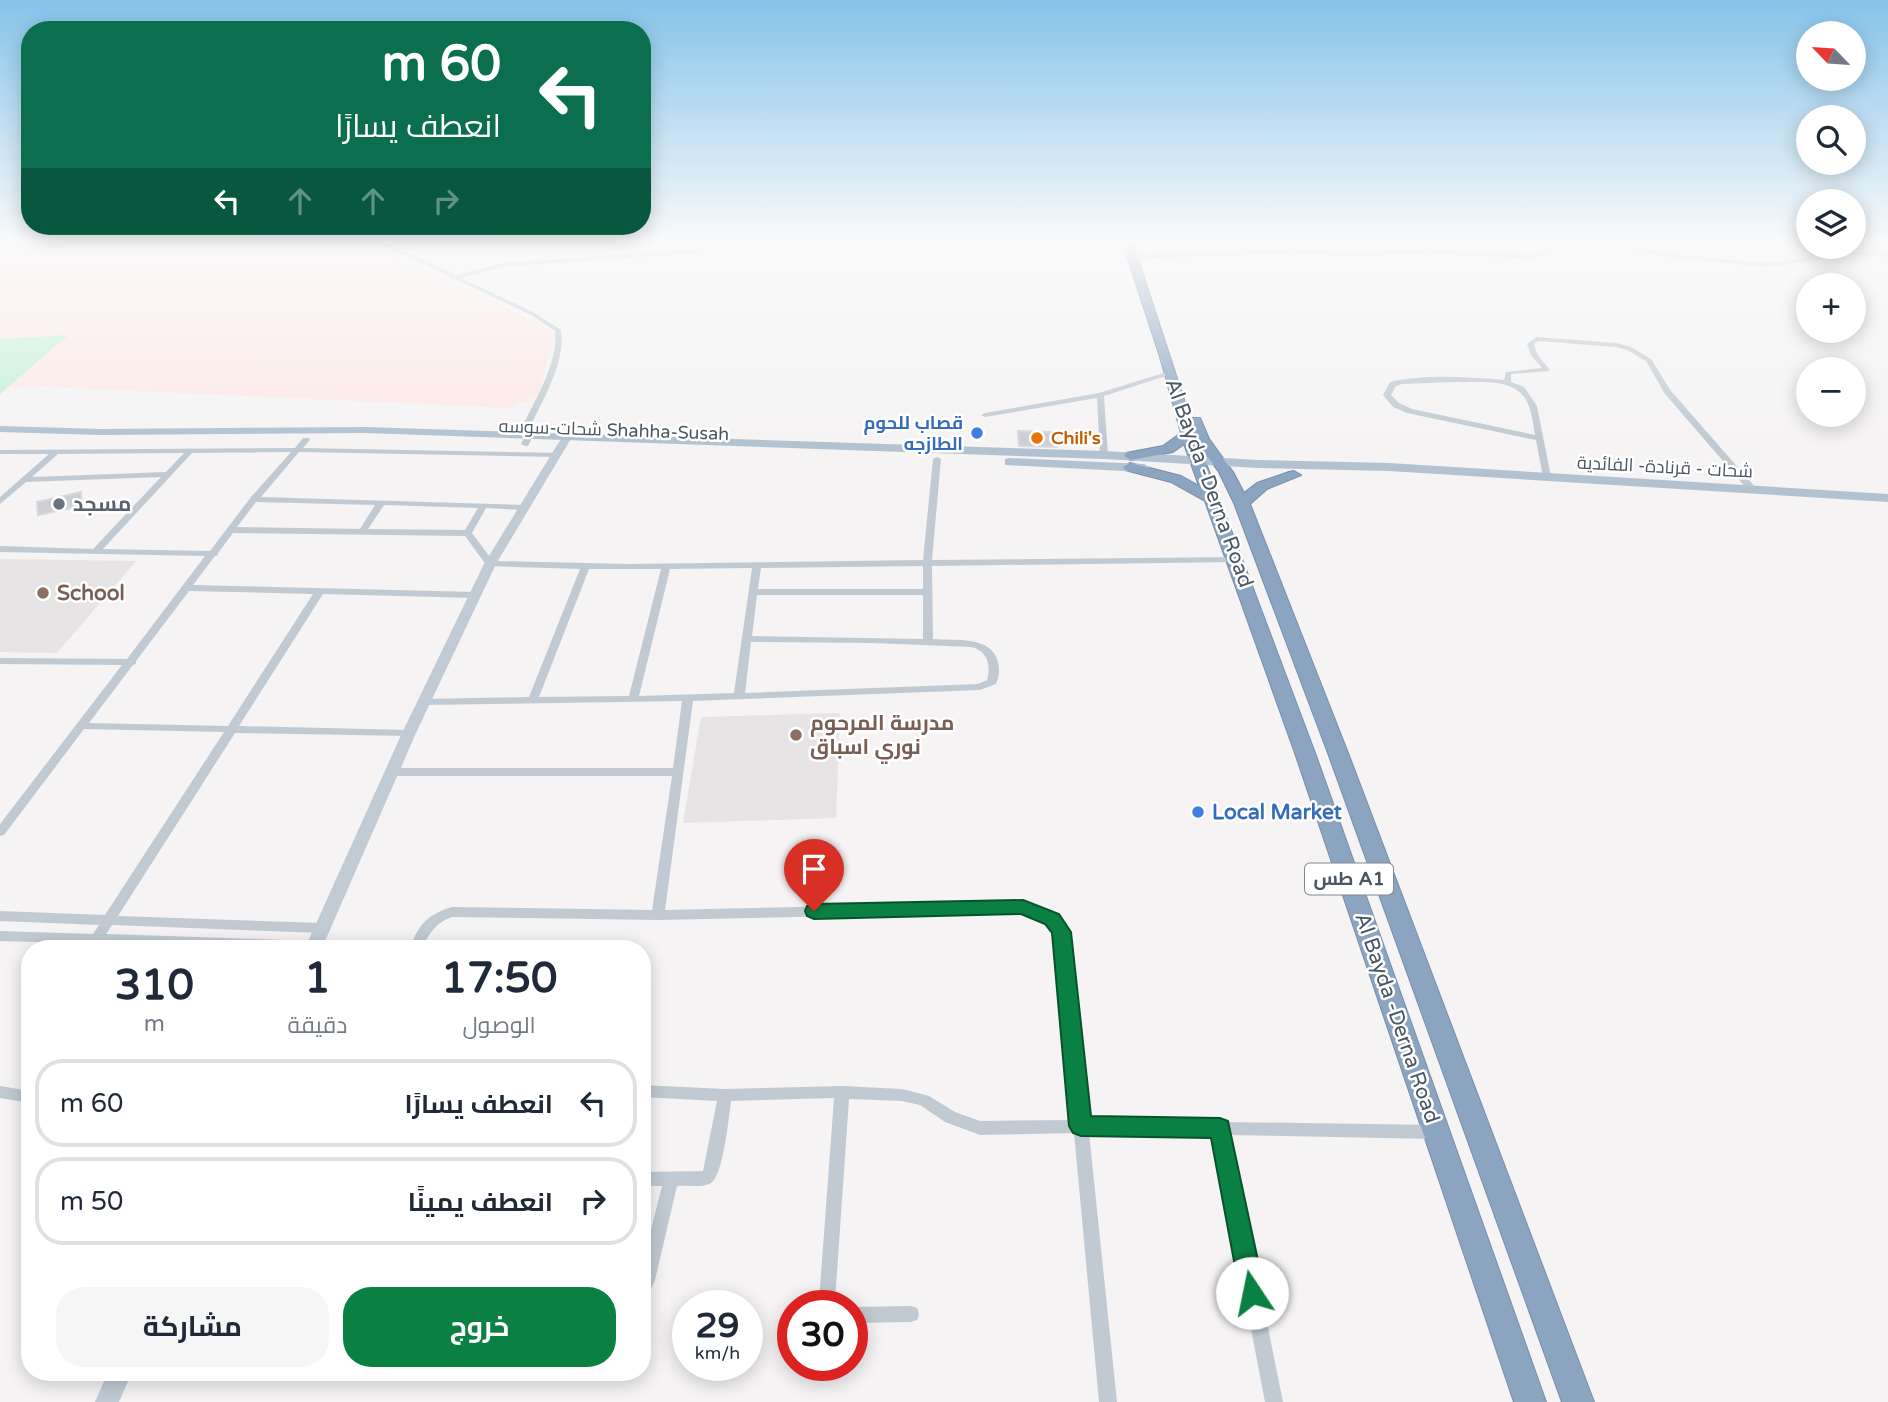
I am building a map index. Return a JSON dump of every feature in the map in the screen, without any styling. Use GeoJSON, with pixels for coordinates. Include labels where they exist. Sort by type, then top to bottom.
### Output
{"type":"FeatureCollection","features":[{"type":"Feature","properties":{"kind":"highway","name":"طس A1"},"geometry":{"type":"LineString","coordinates":[[1149,309],[1168,365]]}},
{"type":"Feature","properties":{"kind":"highway","name":"Al Bayda -Derna Road"},"geometry":{"type":"LineString","coordinates":[[1168,365],[1188,434],[1242,503],[1338,753],[1578,1402]]}},
{"type":"Feature","properties":{"kind":"highway"},"geometry":{"type":"LineString","coordinates":[[1168,365],[1176,372],[1211,466]]}},
{"type":"Feature","properties":{"kind":"highway"},"geometry":{"type":"LineString","coordinates":[[1131,462],[1168,449],[1188,434]]}},
{"type":"Feature","properties":{"kind":"highway"},"geometry":{"type":"LineString","coordinates":[[1131,462],[1176,479],[1212,499]]}},
{"type":"Feature","properties":{"kind":"highway","name":"Al Bayda -Derna Road"},"geometry":{"type":"LineString","coordinates":[[1211,466],[1212,499],[1236,559],[1530,1402]]}},
{"type":"Feature","properties":{"kind":"highway"},"geometry":{"type":"LineString","coordinates":[[1242,503],[1262,486],[1294,475]]}},
{"type":"Feature","properties":{"kind":"main road","name":"شحات-سوسه Shahha-Susah"},"geometry":{"type":"LineString","coordinates":[[0,429],[101,432],[352,430],[527,440],[561,446],[1211,466]]}},
{"type":"Feature","properties":{"kind":"main road","name":"شحات-سوسه Shahha-Susah"},"geometry":{"type":"LineString","coordinates":[[0,439],[78,442],[527,440]]}},
{"type":"Feature","properties":{"kind":"main road","name":"شحات-سوسه Shahha-Susah"},"geometry":{"type":"LineString","coordinates":[[561,446],[1104,454],[1131,462]]}},
{"type":"Feature","properties":{"kind":"main road"},"geometry":{"type":"LineString","coordinates":[[1211,466],[1389,467],[1440,471]]}},
{"type":"Feature","properties":{"kind":"main road"},"geometry":{"type":"LineString","coordinates":[[1211,466],[1294,475],[1406,475],[1440,471]]}},
{"type":"Feature","properties":{"kind":"main road","name":"شحات - قرنادة- الفائدية"},"geometry":{"type":"LineString","coordinates":[[1440,471],[1888,498]]}},
{"type":"Feature","properties":{"kind":"street"},"geometry":{"type":"LineString","coordinates":[[523,309],[553,325],[560,334],[545,384],[526,427],[527,440]]}},
{"type":"Feature","properties":{"kind":"street"},"geometry":{"type":"LineString","coordinates":[[1507,382],[1508,373],[1547,370],[1532,350],[1530,344],[1536,339],[1600,342],[1629,348],[1649,360],[1668,392],[1752,489]]}},
{"type":"Feature","properties":{"kind":"street"},"geometry":{"type":"LineString","coordinates":[[985,415],[1100,395],[1168,365]]}},
{"type":"Feature","properties":{"kind":"street"},"geometry":{"type":"LineString","coordinates":[[1537,438],[1410,411],[1396,405],[1387,395],[1394,384],[1411,379],[1507,382],[1521,388],[1529,397],[1546,477]]}},
{"type":"Feature","properties":{"kind":"street"},"geometry":{"type":"LineString","coordinates":[[1100,395],[1104,454]]}},
{"type":"Feature","properties":{"kind":"street"},"geometry":{"type":"LineString","coordinates":[[0,832],[254,499],[306,440]]}},
{"type":"Feature","properties":{"kind":"street"},"geometry":{"type":"LineString","coordinates":[[0,452],[561,446]]}},
{"type":"Feature","properties":{"kind":"street"},"geometry":{"type":"LineString","coordinates":[[316,940],[409,733],[490,564],[561,446]]}},
{"type":"Feature","properties":{"kind":"street"},"geometry":{"type":"LineString","coordinates":[[96,551],[191,450]]}},
{"type":"Feature","properties":{"kind":"street"},"geometry":{"type":"LineString","coordinates":[[0,501],[56,452]]}},
{"type":"Feature","properties":{"kind":"street"},"geometry":{"type":"LineString","coordinates":[[928,641],[928,562],[937,459]]}},
{"type":"Feature","properties":{"kind":"street"},"geometry":{"type":"LineString","coordinates":[[24,480],[169,474]]}},
{"type":"Feature","properties":{"kind":"street"},"geometry":{"type":"LineString","coordinates":[[254,499],[523,507]]}},
{"type":"Feature","properties":{"kind":"street"},"geometry":{"type":"LineString","coordinates":[[362,531],[381,503]]}},
{"type":"Feature","properties":{"kind":"street"},"geometry":{"type":"LineString","coordinates":[[468,533],[483,506]]}},
{"type":"Feature","properties":{"kind":"street"},"geometry":{"type":"LineString","coordinates":[[232,530],[468,533]]}},
{"type":"Feature","properties":{"kind":"street"},"geometry":{"type":"LineString","coordinates":[[468,533],[490,564]]}},
{"type":"Feature","properties":{"kind":"street"},"geometry":{"type":"LineString","coordinates":[[0,549],[214,554]]}},
{"type":"Feature","properties":{"kind":"street"},"geometry":{"type":"LineString","coordinates":[[490,564],[666,566],[1236,559]]}},
{"type":"Feature","properties":{"kind":"street"},"geometry":{"type":"LineString","coordinates":[[739,696],[757,565]]}},
{"type":"Feature","properties":{"kind":"street"},"geometry":{"type":"LineString","coordinates":[[533,700],[586,566]]}},
{"type":"Feature","properties":{"kind":"street"},"geometry":{"type":"LineString","coordinates":[[633,699],[666,566]]}},
{"type":"Feature","properties":{"kind":"street"},"geometry":{"type":"LineString","coordinates":[[188,588],[475,595]]}},
{"type":"Feature","properties":{"kind":"street"},"geometry":{"type":"LineString","coordinates":[[0,936],[96,940],[320,591]]}},
{"type":"Feature","properties":{"kind":"street"},"geometry":{"type":"LineString","coordinates":[[754,592],[928,593]]}},
{"type":"Feature","properties":{"kind":"street"},"geometry":{"type":"LineString","coordinates":[[424,702],[688,698],[980,687],[992,682],[992,656],[983,647],[928,641],[747,639]]}},
{"type":"Feature","properties":{"kind":"street"},"geometry":{"type":"LineString","coordinates":[[0,661],[132,662]]}},
{"type":"Feature","properties":{"kind":"street"},"geometry":{"type":"LineString","coordinates":[[658,915],[688,698]]}},
{"type":"Feature","properties":{"kind":"street"},"geometry":{"type":"LineString","coordinates":[[83,726],[409,733]]}},
{"type":"Feature","properties":{"kind":"street"},"geometry":{"type":"LineString","coordinates":[[392,772],[677,772]]}},
{"type":"Feature","properties":{"kind":"street"},"geometry":{"type":"LineString","coordinates":[[420,940],[429,923],[442,914],[452,912],[658,915],[1023,907],[1052,919],[1062,932],[1108,1402]]}},
{"type":"Feature","properties":{"kind":"street"},"geometry":{"type":"LineString","coordinates":[[0,916],[322,928]]}},
{"type":"Feature","properties":{"kind":"street"},"geometry":{"type":"LineString","coordinates":[[651,1091],[725,1095],[842,1091],[924,1100],[950,1117],[980,1128],[1081,1126],[1437,1132]]}},
{"type":"Feature","properties":{"kind":"street"},"geometry":{"type":"LineString","coordinates":[[830,1290],[842,1091]]}},
{"type":"Feature","properties":{"kind":"street"},"geometry":{"type":"LineString","coordinates":[[0,1092],[21,1096]]}},
{"type":"Feature","properties":{"kind":"street"},"geometry":{"type":"LineString","coordinates":[[651,1179],[698,1181],[706,1178],[712,1171],[725,1095]]}},
{"type":"Feature","properties":{"kind":"street"},"geometry":{"type":"LineString","coordinates":[[1220,1128],[1274,1402]]}},
{"type":"Feature","properties":{"kind":"street"},"geometry":{"type":"LineString","coordinates":[[651,1263],[671,1179]]}},
{"type":"Feature","properties":{"kind":"street"},"geometry":{"type":"LineString","coordinates":[[868,1315],[911,1314]]}},
{"type":"Feature","properties":{"kind":"street"},"geometry":{"type":"LineString","coordinates":[[107,1402],[116,1381]]}},
{"type":"Feature","properties":{"kind":"shaded area"},"geometry":{"type":"Polygon","coordinates":[[[0,309],[509,309],[552,330],[555,334],[537,397],[508,408],[46,387],[7,388],[0,394],[0,309]]]}},
{"type":"Feature","properties":{"kind":"shaded area"},"geometry":{"type":"Polygon","coordinates":[[[0,559],[136,561],[57,653],[0,652],[0,559]]]}},
{"type":"Feature","properties":{"kind":"shaded area"},"geometry":{"type":"Polygon","coordinates":[[[840,713],[836,818],[683,823],[701,717],[840,713]]]}},
{"type":"Feature","properties":{"kind":"green space"},"geometry":{"type":"Polygon","coordinates":[[[68,335],[0,394],[0,339],[68,335]]]}},
{"type":"Feature","properties":{"kind":"building","name":"Chili's"},"geometry":{"type":"Polygon","coordinates":[[[1018,431],[1056,432],[1057,447],[1019,446],[1018,431]]]}},
{"type":"Feature","properties":{"kind":"building","name":"مسجد"},"geometry":{"type":"Polygon","coordinates":[[[81,492],[82,506],[38,515],[37,502],[81,492]]]}},
{"type":"Feature","properties":{"kind":"place","name":"قصاب للحوم الطازجه"},"geometry":{"type":"Point","coordinates":[977,433]}},
{"type":"Feature","properties":{"kind":"place","name":"Chili's"},"geometry":{"type":"Point","coordinates":[1037,438]}},
{"type":"Feature","properties":{"kind":"place","name":"مسجد"},"geometry":{"type":"Point","coordinates":[59,504]}},
{"type":"Feature","properties":{"kind":"place","name":"School"},"geometry":{"type":"Point","coordinates":[43,593]}},
{"type":"Feature","properties":{"kind":"place","name":"مدرسة المرحوم نوري اسباق"},"geometry":{"type":"Point","coordinates":[796,735]}},
{"type":"Feature","properties":{"kind":"place","name":"Local Market"},"geometry":{"type":"Point","coordinates":[1198,812]}},
{"type":"Feature","properties":{"kind":"route"},"geometry":{"type":"LineString","coordinates":[[814,911],[1023,907],[1052,919],[1062,932],[1081,1126],[1220,1128],[1252,1293]]}}]}
